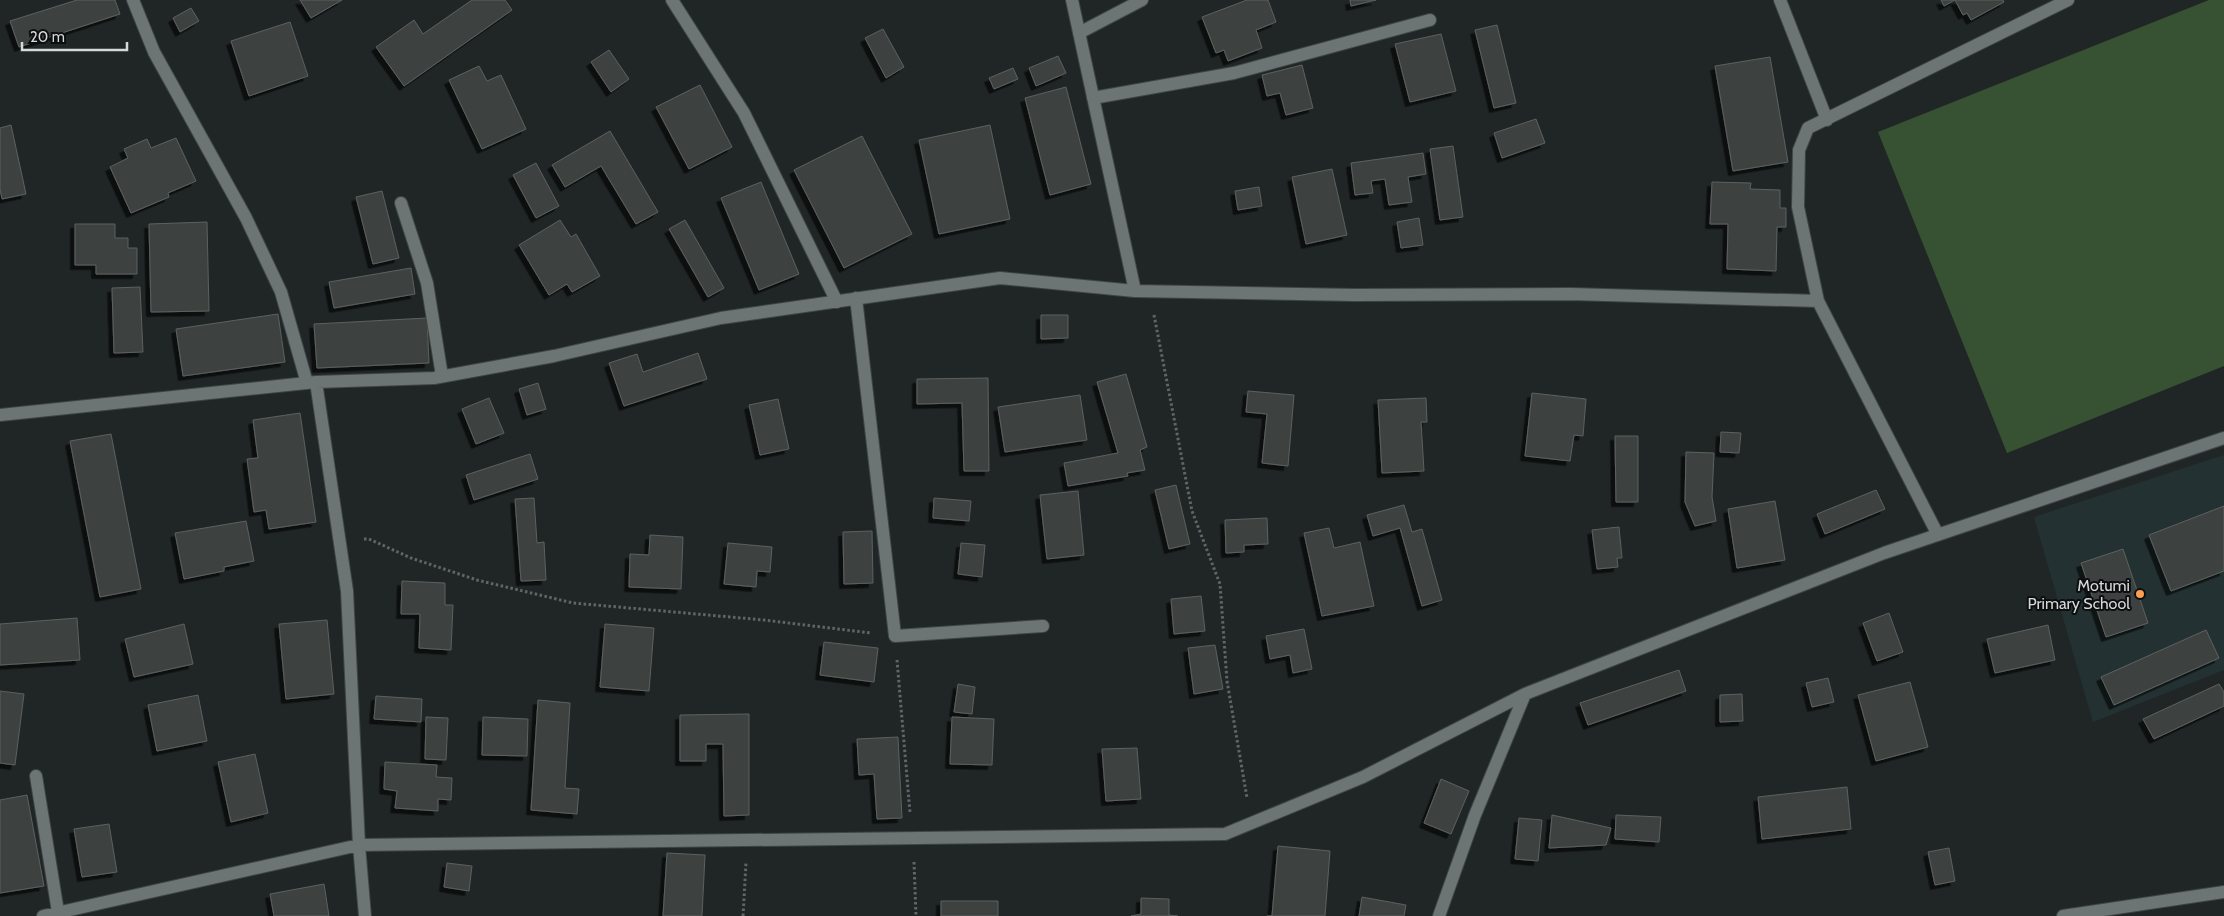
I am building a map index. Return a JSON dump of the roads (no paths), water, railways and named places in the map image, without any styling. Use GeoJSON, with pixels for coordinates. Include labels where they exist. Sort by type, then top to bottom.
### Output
{"type":"FeatureCollection","features":[{"type":"Feature","properties":{"kind":"street"},"geometry":{"type":"LineString","coordinates":[[133,0],[154,52],[246,218],[281,292],[312,382],[341,539],[347,591],[359,845],[365,916]]}},
{"type":"Feature","properties":{"kind":"street"},"geometry":{"type":"LineString","coordinates":[[672,0],[744,112],[837,302]]}},
{"type":"Feature","properties":{"kind":"street"},"geometry":{"type":"LineString","coordinates":[[1072,0],[1135,291]]}},
{"type":"Feature","properties":{"kind":"street"},"geometry":{"type":"LineString","coordinates":[[1079,33],[1142,0]]}},
{"type":"Feature","properties":{"kind":"street"},"geometry":{"type":"LineString","coordinates":[[1780,0],[1827,120]]}},
{"type":"Feature","properties":{"kind":"street"},"geometry":{"type":"LineString","coordinates":[[1938,536],[1818,301],[1798,207],[1798,150],[1808,128],[2068,0]]}},
{"type":"Feature","properties":{"kind":"street"},"geometry":{"type":"LineString","coordinates":[[1093,98],[1234,73],[1430,20]]}},
{"type":"Feature","properties":{"kind":"street"},"geometry":{"type":"LineString","coordinates":[[401,202],[427,283],[442,376]]}},
{"type":"Feature","properties":{"kind":"street"},"geometry":{"type":"LineString","coordinates":[[0,415],[312,382],[442,376],[554,356],[721,318],[1000,278],[1135,291],[1355,295],[1571,294],[1818,301]]}},
{"type":"Feature","properties":{"kind":"street"},"geometry":{"type":"LineString","coordinates":[[856,298],[895,636],[1043,626]]}},
{"type":"Feature","properties":{"kind":"street"},"geometry":{"type":"LineString","coordinates":[[43,916],[359,845],[1225,834],[1363,777],[1525,694],[1884,553],[1938,536],[2030,502],[2224,438]]}},
{"type":"Feature","properties":{"kind":"street"},"geometry":{"type":"LineString","coordinates":[[1439,916],[1475,815],[1525,694]]}},
{"type":"Feature","properties":{"kind":"street"},"geometry":{"type":"LineString","coordinates":[[36,776],[58,912]]}},
{"type":"Feature","properties":{"kind":"street"},"geometry":{"type":"LineString","coordinates":[[2063,916],[2224,892]]}},
{"type":"Feature","properties":{"kind":"place","name":"Motumi Primary School"},"geometry":{"type":"Point","coordinates":[2140,594]}}]}
